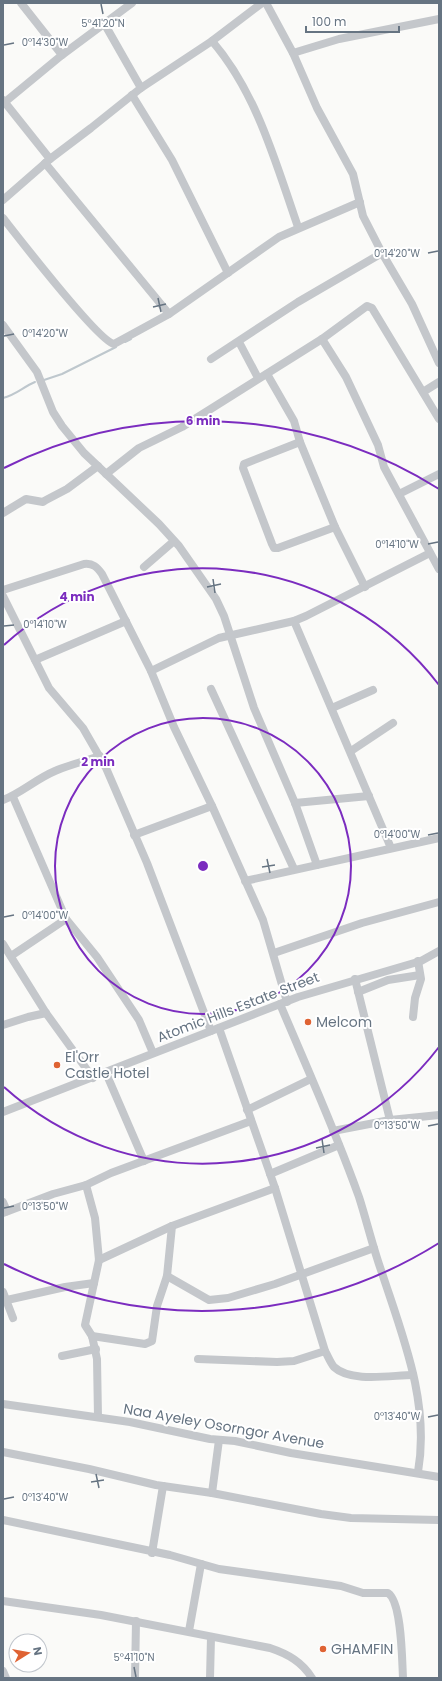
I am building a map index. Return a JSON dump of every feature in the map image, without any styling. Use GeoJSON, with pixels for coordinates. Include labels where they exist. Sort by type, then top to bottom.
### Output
{"type":"FeatureCollection","features":[{"type":"Feature","properties":{"kind":"street"},"geometry":{"type":"LineString","coordinates":[[21,3],[62,55]]}},
{"type":"Feature","properties":{"kind":"street"},"geometry":{"type":"LineString","coordinates":[[132,3],[62,55],[4,101],[47,161],[169,314]]}},
{"type":"Feature","properties":{"kind":"street"},"geometry":{"type":"LineString","coordinates":[[3,200],[47,161],[141,88],[212,41],[262,3]]}},
{"type":"Feature","properties":{"kind":"street"},"geometry":{"type":"LineString","coordinates":[[266,3],[293,53],[317,108],[353,174],[363,216],[382,253],[412,304],[439,363]]}},
{"type":"Feature","properties":{"kind":"street"},"geometry":{"type":"LineString","coordinates":[[293,53],[338,39],[439,19]]}},
{"type":"Feature","properties":{"kind":"street"},"geometry":{"type":"LineString","coordinates":[[104,23],[141,88]]}},
{"type":"Feature","properties":{"kind":"street"},"geometry":{"type":"LineString","coordinates":[[212,41],[233,67],[256,113],[266,136],[298,227]]}},
{"type":"Feature","properties":{"kind":"street"},"geometry":{"type":"LineString","coordinates":[[132,95],[172,160],[228,273]]}},
{"type":"Feature","properties":{"kind":"street"},"geometry":{"type":"LineString","coordinates":[[3,218],[48,274],[109,343],[114,344],[169,314],[279,237],[298,227],[360,202]]}},
{"type":"Feature","properties":{"kind":"street"},"geometry":{"type":"LineString","coordinates":[[211,359],[298,302],[382,253]]}},
{"type":"Feature","properties":{"kind":"street"},"geometry":{"type":"LineString","coordinates":[[106,474],[139,448],[182,427],[322,339],[367,306],[372,308],[439,419]]}},
{"type":"Feature","properties":{"kind":"street"},"geometry":{"type":"LineString","coordinates":[[3,325],[37,372],[53,412],[62,426],[98,466],[159,524],[174,541],[216,599],[230,634],[254,708],[295,803],[317,865]]}},
{"type":"Feature","properties":{"kind":"street"},"geometry":{"type":"LineString","coordinates":[[322,339],[356,395],[378,445],[384,467],[439,569]]}},
{"type":"Feature","properties":{"kind":"street"},"geometry":{"type":"LineString","coordinates":[[239,342],[258,378]]}},
{"type":"Feature","properties":{"kind":"street"},"geometry":{"type":"LineString","coordinates":[[267,374],[294,421],[300,442],[335,527],[365,587]]}},
{"type":"Feature","properties":{"kind":"street"},"geometry":{"type":"LineString","coordinates":[[423,392],[439,382]]}},
{"type":"Feature","properties":{"kind":"street"},"geometry":{"type":"LineString","coordinates":[[300,442],[244,464],[243,468],[272,544],[274,548],[278,548],[335,527]]}},
{"type":"Feature","properties":{"kind":"street"},"geometry":{"type":"LineString","coordinates":[[3,513],[26,499],[43,502],[67,489],[98,466]]}},
{"type":"Feature","properties":{"kind":"street"},"geometry":{"type":"LineString","coordinates":[[399,494],[439,474]]}},
{"type":"Feature","properties":{"kind":"street"},"geometry":{"type":"LineString","coordinates":[[144,567],[174,541]]}},
{"type":"Feature","properties":{"kind":"street"},"geometry":{"type":"LineString","coordinates":[[151,671],[230,634],[294,621],[365,587],[430,553]]}},
{"type":"Feature","properties":{"kind":"street"},"geometry":{"type":"LineString","coordinates":[[3,590],[90,564],[96,567],[102,574],[151,671],[174,727],[212,806],[263,920],[274,953],[283,1003],[311,1079],[359,1197],[374,1248],[400,1324],[413,1375],[422,1437],[418,1472]]}},
{"type":"Feature","properties":{"kind":"street"},"geometry":{"type":"LineString","coordinates":[[3,596],[49,688],[83,728],[100,756],[170,922],[211,1031]]}},
{"type":"Feature","properties":{"kind":"street"},"geometry":{"type":"LineString","coordinates":[[35,660],[126,621]]}},
{"type":"Feature","properties":{"kind":"street"},"geometry":{"type":"LineString","coordinates":[[294,621],[392,848]]}},
{"type":"Feature","properties":{"kind":"street"},"geometry":{"type":"LineString","coordinates":[[211,689],[294,869]]}},
{"type":"Feature","properties":{"kind":"street"},"geometry":{"type":"LineString","coordinates":[[332,708],[373,690]]}},
{"type":"Feature","properties":{"kind":"street"},"geometry":{"type":"LineString","coordinates":[[351,751],[394,722]]}},
{"type":"Feature","properties":{"kind":"street"},"geometry":{"type":"LineString","coordinates":[[3,800],[13,796],[24,788],[55,771],[100,756]]}},
{"type":"Feature","properties":{"kind":"street"},"geometry":{"type":"LineString","coordinates":[[13,796],[66,918],[97,957],[139,1020],[154,1053]]}},
{"type":"Feature","properties":{"kind":"street"},"geometry":{"type":"LineString","coordinates":[[295,803],[369,796]]}},
{"type":"Feature","properties":{"kind":"street"},"geometry":{"type":"LineString","coordinates":[[134,835],[212,806]]}},
{"type":"Feature","properties":{"kind":"street"},"geometry":{"type":"LineString","coordinates":[[245,881],[439,838]]}},
{"type":"Feature","properties":{"kind":"street"},"geometry":{"type":"LineString","coordinates":[[274,953],[362,923],[439,902]]}},
{"type":"Feature","properties":{"kind":"street"},"geometry":{"type":"LineString","coordinates":[[11,956],[66,918]]}},
{"type":"Feature","properties":{"kind":"street"},"geometry":{"type":"LineString","coordinates":[[3,944],[46,1013],[93,1078]]}},
{"type":"Feature","properties":{"kind":"street","name":"Atomic Hills Estate Street"},"geometry":{"type":"LineString","coordinates":[[3,1112],[283,1003],[355,979],[429,958],[439,951]]}},
{"type":"Feature","properties":{"kind":"street"},"geometry":{"type":"LineString","coordinates":[[413,1017],[415,998],[420,976],[418,961]]}},
{"type":"Feature","properties":{"kind":"street"},"geometry":{"type":"LineString","coordinates":[[358,992],[388,980],[420,976]]}},
{"type":"Feature","properties":{"kind":"street"},"geometry":{"type":"LineString","coordinates":[[355,979],[390,1120]]}},
{"type":"Feature","properties":{"kind":"street"},"geometry":{"type":"LineString","coordinates":[[3,1025],[46,1013]]}},
{"type":"Feature","properties":{"kind":"street"},"geometry":{"type":"LineString","coordinates":[[219,1028],[275,1188],[325,1351],[335,1368],[350,1374],[371,1377],[413,1375]]}},
{"type":"Feature","properties":{"kind":"street"},"geometry":{"type":"LineString","coordinates":[[106,1073],[144,1161]]}},
{"type":"Feature","properties":{"kind":"street"},"geometry":{"type":"LineString","coordinates":[[247,1110],[311,1079]]}},
{"type":"Feature","properties":{"kind":"street"},"geometry":{"type":"LineString","coordinates":[[333,1131],[390,1120],[439,1115]]}},
{"type":"Feature","properties":{"kind":"street"},"geometry":{"type":"LineString","coordinates":[[3,1202],[5,1212],[53,1194],[86,1185],[144,1161],[251,1121]]}},
{"type":"Feature","properties":{"kind":"street"},"geometry":{"type":"LineString","coordinates":[[270,1174],[339,1146]]}},
{"type":"Feature","properties":{"kind":"street"},"geometry":{"type":"LineString","coordinates":[[86,1185],[95,1218],[99,1260],[85,1320],[86,1328],[92,1336],[96,1349],[98,1372],[98,1417]]}},
{"type":"Feature","properties":{"kind":"street"},"geometry":{"type":"LineString","coordinates":[[99,1260],[172,1226],[275,1188]]}},
{"type":"Feature","properties":{"kind":"street"},"geometry":{"type":"LineString","coordinates":[[92,1336],[145,1344],[151,1342],[154,1336],[157,1306],[167,1276],[172,1226]]}},
{"type":"Feature","properties":{"kind":"street"},"geometry":{"type":"LineString","coordinates":[[167,1276],[200,1296],[209,1300],[218,1300],[275,1284],[374,1248]]}},
{"type":"Feature","properties":{"kind":"street"},"geometry":{"type":"LineString","coordinates":[[7,1300],[65,1287],[94,1283]]}},
{"type":"Feature","properties":{"kind":"street"},"geometry":{"type":"LineString","coordinates":[[3,1292],[13,1318]]}},
{"type":"Feature","properties":{"kind":"street"},"geometry":{"type":"LineString","coordinates":[[62,1356],[96,1349]]}},
{"type":"Feature","properties":{"kind":"street"},"geometry":{"type":"LineString","coordinates":[[198,1359],[294,1361],[325,1351]]}},
{"type":"Feature","properties":{"kind":"street","name":"Naa Ayeley Osorngor Avenue"},"geometry":{"type":"LineString","coordinates":[[3,1404],[98,1417],[219,1440],[418,1472],[439,1477]]}},
{"type":"Feature","properties":{"kind":"street"},"geometry":{"type":"LineString","coordinates":[[212,1493],[219,1440]]}},
{"type":"Feature","properties":{"kind":"street"},"geometry":{"type":"LineString","coordinates":[[3,1452],[90,1469],[163,1486],[212,1493],[337,1516],[439,1520]]}},
{"type":"Feature","properties":{"kind":"street"},"geometry":{"type":"LineString","coordinates":[[152,1552],[163,1486]]}},
{"type":"Feature","properties":{"kind":"street"},"geometry":{"type":"LineString","coordinates":[[3,1520],[183,1558],[219,1569],[341,1586],[363,1592],[388,1594],[393,1598],[397,1609],[403,1678]]}},
{"type":"Feature","properties":{"kind":"street"},"geometry":{"type":"LineString","coordinates":[[188,1631],[201,1564]]}},
{"type":"Feature","properties":{"kind":"street"},"geometry":{"type":"LineString","coordinates":[[3,1602],[37,1605],[136,1621],[211,1637],[238,1640],[284,1652],[296,1659],[312,1678]]}},
{"type":"Feature","properties":{"kind":"street"},"geometry":{"type":"LineString","coordinates":[[135,1678],[136,1621]]}},
{"type":"Feature","properties":{"kind":"street"},"geometry":{"type":"LineString","coordinates":[[210,1678],[211,1637]]}},
{"type":"Feature","properties":{"kind":"street"},"geometry":{"type":"LineString","coordinates":[[3,1671],[6,1678]]}},
{"type":"Feature","properties":{"kind":"waterway"},"geometry":{"type":"LineString","coordinates":[[125,342],[131,339]]}},
{"type":"Feature","properties":{"kind":"waterway"},"geometry":{"type":"LineString","coordinates":[[44,380],[62,374],[116,347]]}},
{"type":"Feature","properties":{"kind":"waterway"},"geometry":{"type":"LineString","coordinates":[[3,398],[12,395],[35,382]]}},
{"type":"Feature","properties":{"kind":"place","name":"Melcom"},"geometry":{"type":"Point","coordinates":[308,1022]}},
{"type":"Feature","properties":{"kind":"place","name":"El'Orr Castle Hotel"},"geometry":{"type":"Point","coordinates":[57,1065]}},
{"type":"Feature","properties":{"kind":"place","name":"GHAMFIN"},"geometry":{"type":"Point","coordinates":[323,1649]}}]}
